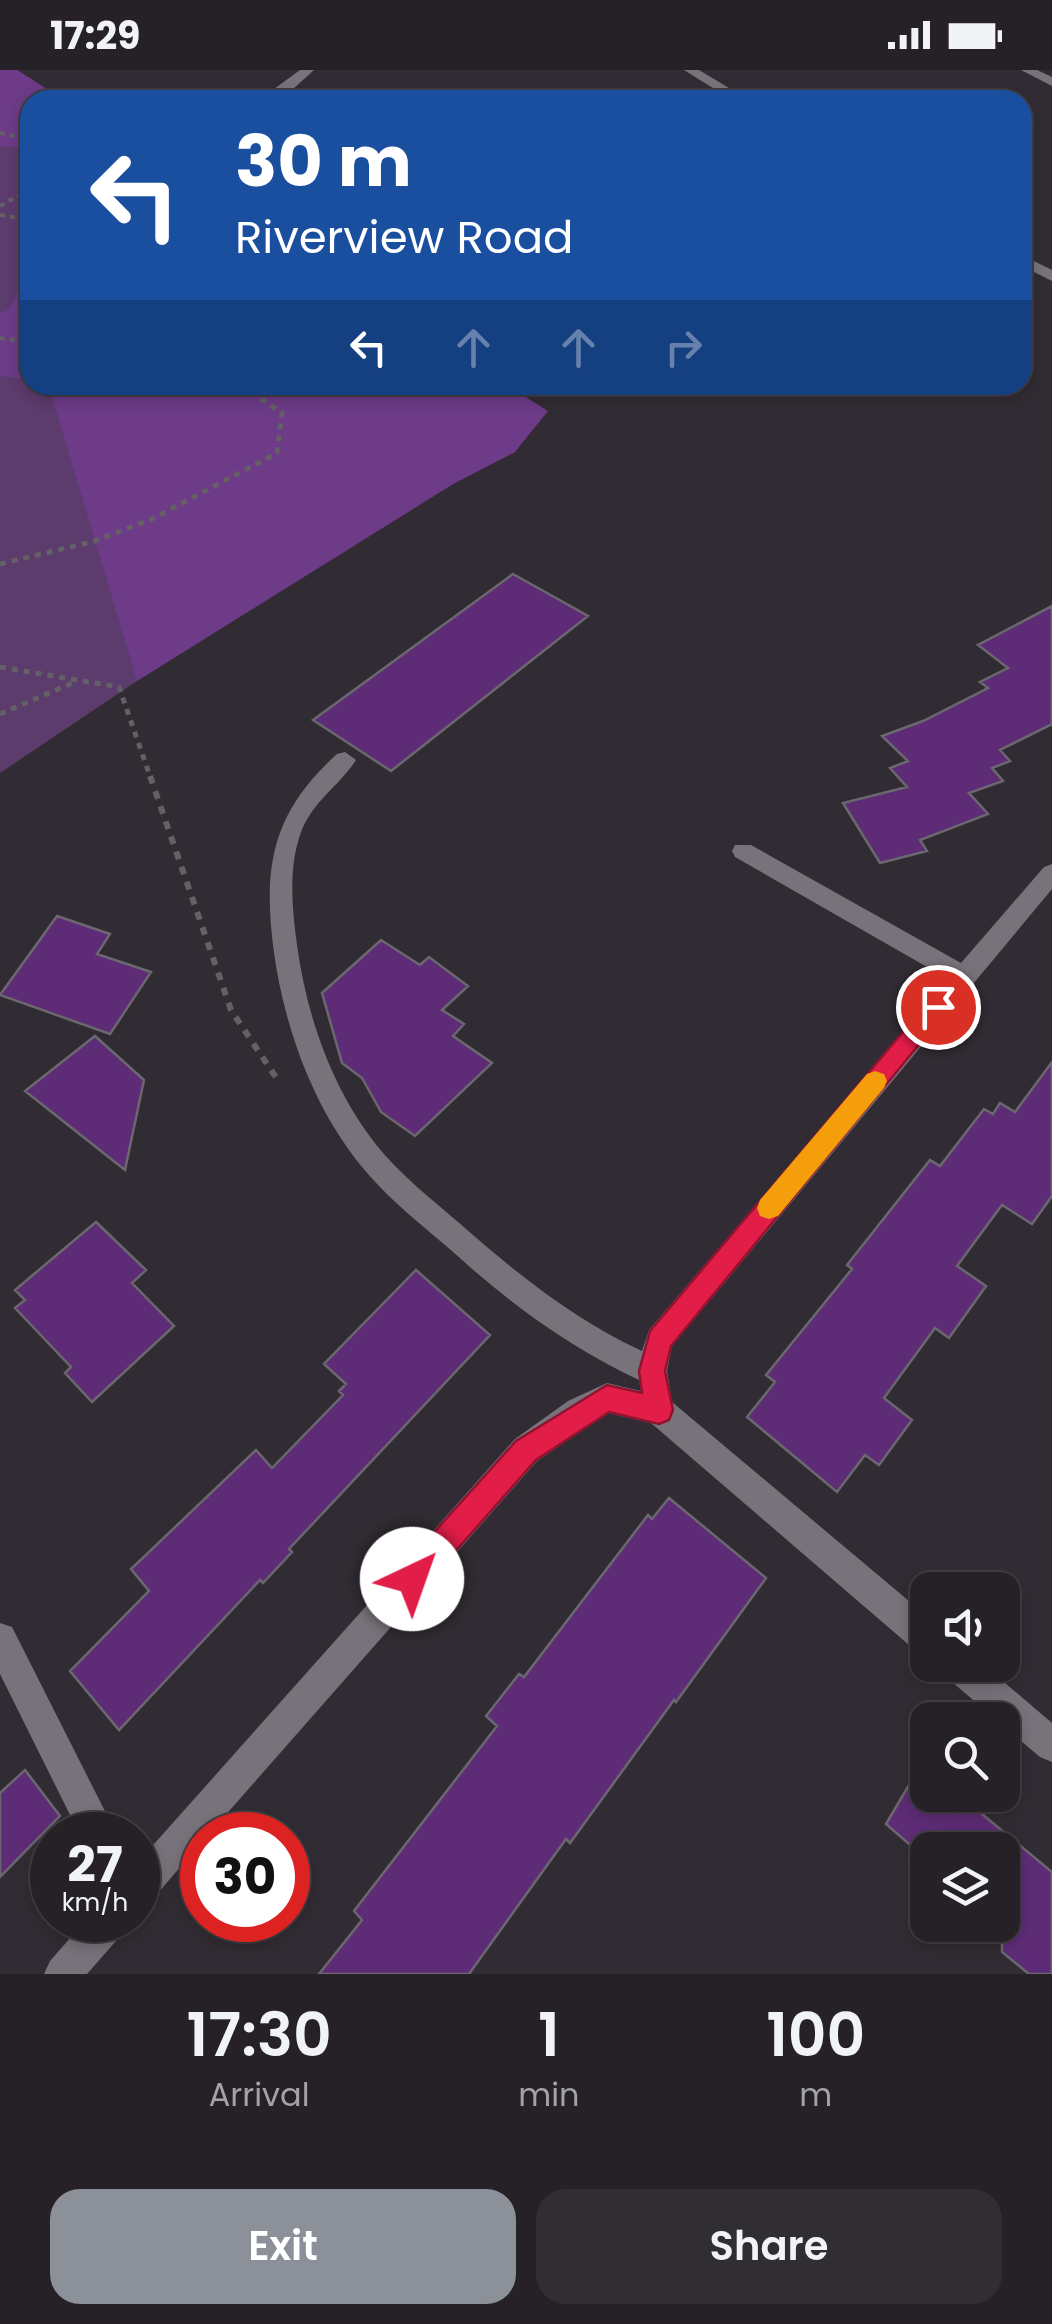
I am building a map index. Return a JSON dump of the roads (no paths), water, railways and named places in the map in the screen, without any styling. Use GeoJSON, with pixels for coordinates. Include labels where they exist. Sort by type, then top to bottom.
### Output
{"type":"FeatureCollection","features":[{"type":"Feature","properties":{"kind":"street"},"geometry":{"type":"LineString","coordinates":[[285,90],[308,70]]}},
{"type":"Feature","properties":{"kind":"street"},"geometry":{"type":"LineString","coordinates":[[690,70],[725,90]]}},
{"type":"Feature","properties":{"kind":"street"},"geometry":{"type":"LineString","coordinates":[[1027,70],[1052,82]]}},
{"type":"Feature","properties":{"kind":"street"},"geometry":{"type":"LineString","coordinates":[[345,760],[304,798],[279,880],[286,951],[301,1024],[328,1090],[366,1151],[529,1301],[598,1348],[652,1371]]}},
{"type":"Feature","properties":{"kind":"street"},"geometry":{"type":"LineString","coordinates":[[743,851],[963,976]]}},
{"type":"Feature","properties":{"kind":"street"},"geometry":{"type":"LineString","coordinates":[[659,1410],[652,1371],[659,1340],[1052,874]]}},
{"type":"Feature","properties":{"kind":"street"},"geometry":{"type":"LineString","coordinates":[[160,1863],[526,1450],[607,1398],[659,1410],[910,1624]]}},
{"type":"Feature","properties":{"kind":"street"},"geometry":{"type":"LineString","coordinates":[[0,1639],[87,1812]]}},
{"type":"Feature","properties":{"kind":"street"},"geometry":{"type":"LineString","coordinates":[[978,1682],[1052,1745]]}},
{"type":"Feature","properties":{"kind":"street"},"geometry":{"type":"LineString","coordinates":[[62,1974],[90,1942]]}}]}
